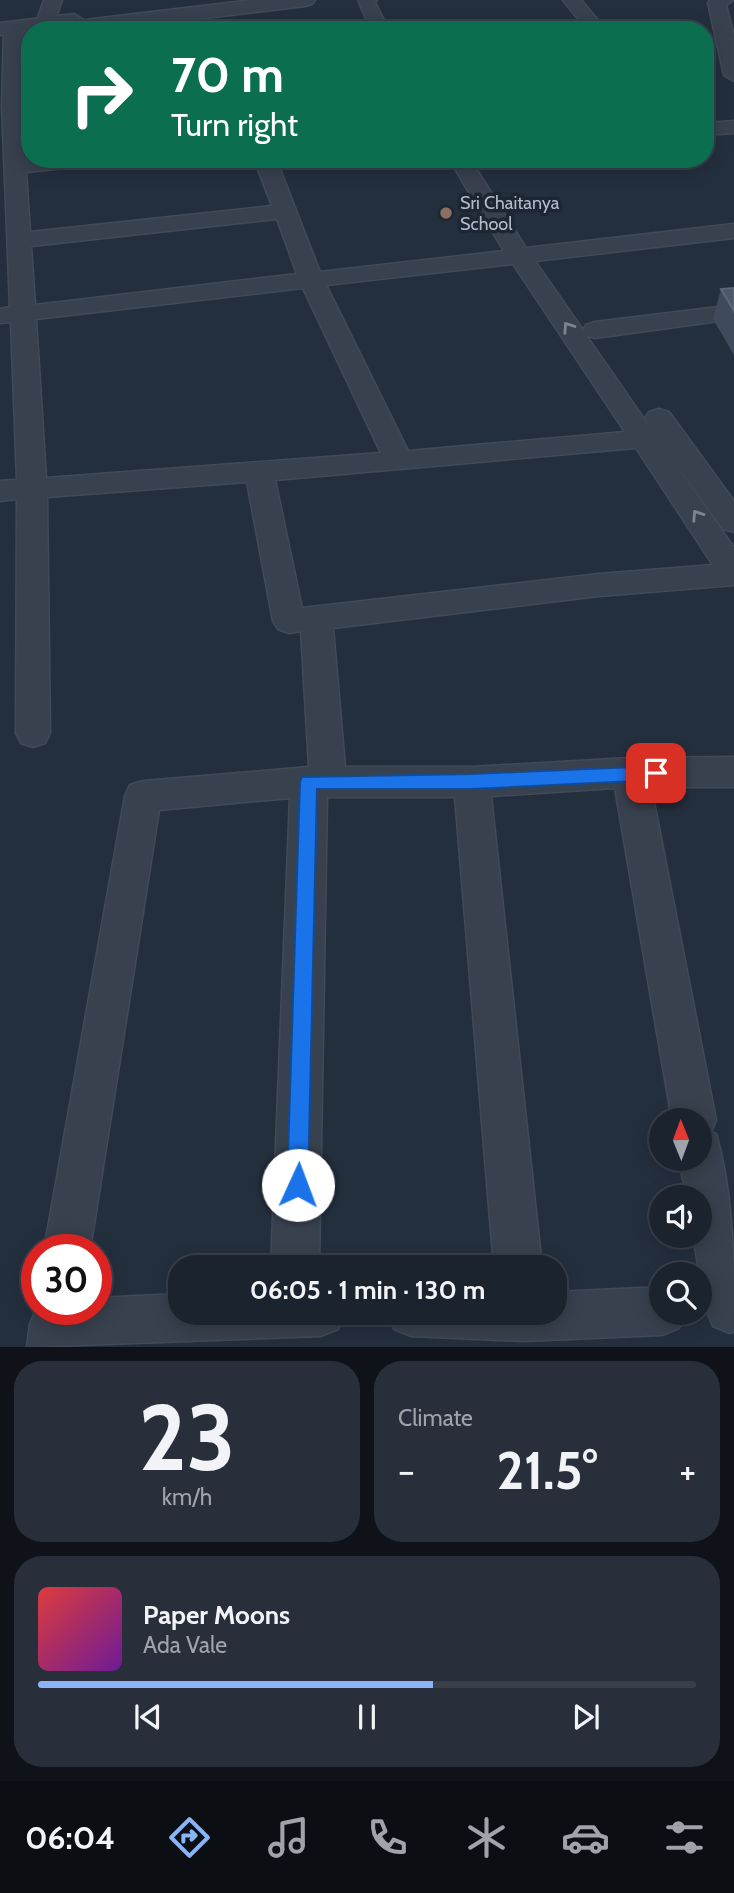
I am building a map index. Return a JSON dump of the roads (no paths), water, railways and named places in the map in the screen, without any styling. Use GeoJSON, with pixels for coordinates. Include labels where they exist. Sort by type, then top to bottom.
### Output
{"type":"FeatureCollection","features":[{"type":"Feature","properties":{"kind":"street"},"geometry":{"type":"LineString","coordinates":[[31,21],[53,0]]}},
{"type":"Feature","properties":{"kind":"street"},"geometry":{"type":"LineString","coordinates":[[85,21],[234,0]]}},
{"type":"Feature","properties":{"kind":"street"},"geometry":{"type":"LineString","coordinates":[[106,21],[305,0]]}},
{"type":"Feature","properties":{"kind":"street"},"geometry":{"type":"LineString","coordinates":[[368,0],[365,2],[384,21]]}},
{"type":"Feature","properties":{"kind":"street"},"geometry":{"type":"LineString","coordinates":[[383,0],[387,21]]}},
{"type":"Feature","properties":{"kind":"street"},"geometry":{"type":"LineString","coordinates":[[572,0],[590,21]]}},
{"type":"Feature","properties":{"kind":"street"},"geometry":{"type":"LineString","coordinates":[[734,0],[717,3],[734,75]]}},
{"type":"Feature","properties":{"kind":"street"},"geometry":{"type":"LineString","coordinates":[[21,30],[14,106],[19,240],[11,314],[32,488],[33,733]]}},
{"type":"Feature","properties":{"kind":"street"},"geometry":{"type":"LineString","coordinates":[[714,128],[734,127]]}},
{"type":"Feature","properties":{"kind":"street"},"geometry":{"type":"LineString","coordinates":[[15,167],[21,166]]}},
{"type":"Feature","properties":{"kind":"street"},"geometry":{"type":"LineString","coordinates":[[269,168],[312,281],[399,461]]}},
{"type":"Feature","properties":{"kind":"street"},"geometry":{"type":"LineString","coordinates":[[466,168],[659,437],[729,506]]}},
{"type":"Feature","properties":{"kind":"street"},"geometry":{"type":"LineString","coordinates":[[259,471],[289,621],[599,585],[734,573],[659,437],[595,330],[529,254],[486,168]]}},
{"type":"Feature","properties":{"kind":"street"},"geometry":{"type":"LineString","coordinates":[[19,240],[286,211]]}},
{"type":"Feature","properties":{"kind":"street"},"geometry":{"type":"LineString","coordinates":[[11,314],[734,231]]}},
{"type":"Feature","properties":{"kind":"street"},"geometry":{"type":"LineString","coordinates":[[595,330],[734,312]]}},
{"type":"Feature","properties":{"kind":"street"},"geometry":{"type":"LineString","coordinates":[[0,491],[399,461],[659,437]]}},
{"type":"Feature","properties":{"kind":"street"},"geometry":{"type":"LineString","coordinates":[[296,1255],[318,782],[316,618]]}},
{"type":"Feature","properties":{"kind":"street"},"geometry":{"type":"LineString","coordinates":[[69,1234],[143,796],[318,782],[472,782],[629,773],[734,772]]}},
{"type":"Feature","properties":{"kind":"street"},"geometry":{"type":"LineString","coordinates":[[629,773],[692,1108]]}},
{"type":"Feature","properties":{"kind":"street"},"geometry":{"type":"LineString","coordinates":[[472,782],[517,1255]]}},
{"type":"Feature","properties":{"kind":"street"},"geometry":{"type":"LineString","coordinates":[[703,1171],[721,1309]]}},
{"type":"Feature","properties":{"kind":"street"},"geometry":{"type":"LineString","coordinates":[[567,1314],[649,1311]]}},
{"type":"Feature","properties":{"kind":"street"},"geometry":{"type":"LineString","coordinates":[[54,1327],[168,1321]]}},
{"type":"Feature","properties":{"kind":"place","name":"Sri Chaitanya School"},"geometry":{"type":"Point","coordinates":[446,213]}}]}
